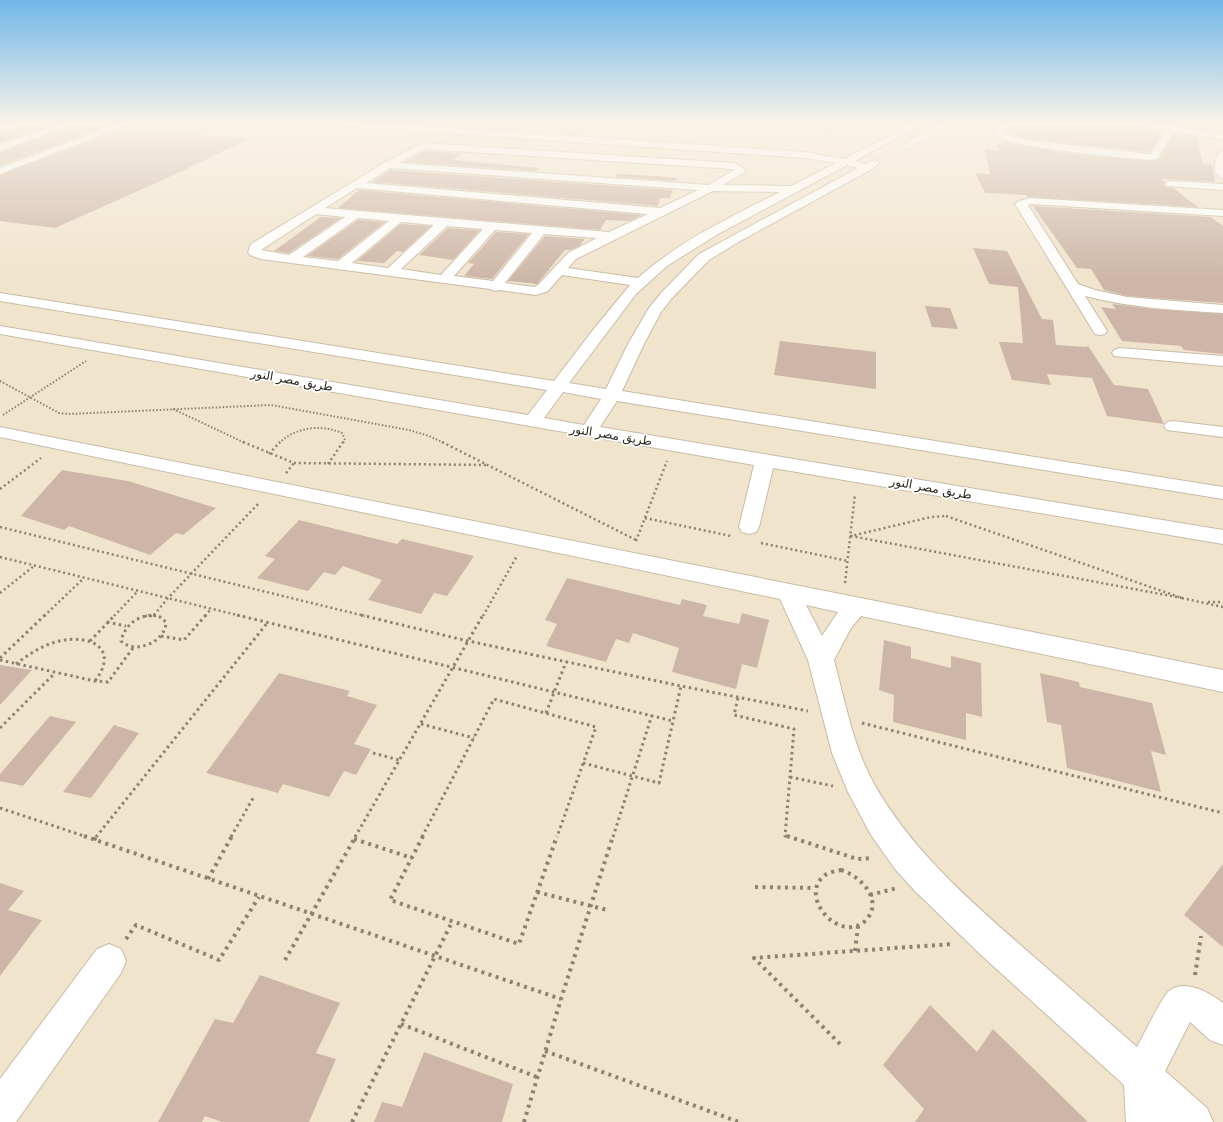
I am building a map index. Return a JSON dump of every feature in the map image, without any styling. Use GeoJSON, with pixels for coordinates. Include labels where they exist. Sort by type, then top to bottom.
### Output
{"type":"FeatureCollection","features":[{"type":"Feature","properties":{"kind":"street"},"geometry":{"type":"LineString","coordinates":[[371,175],[254,247],[254,252],[261,255],[340,266],[536,291],[543,288],[572,256],[711,188],[732,175]]}},
{"type":"Feature","properties":{"kind":"street"},"geometry":{"type":"LineString","coordinates":[[391,272],[449,222],[468,209],[504,175]]}},
{"type":"Feature","properties":{"kind":"street"},"geometry":{"type":"LineString","coordinates":[[525,175],[711,188],[794,189]]}},
{"type":"Feature","properties":{"kind":"street"},"geometry":{"type":"LineString","coordinates":[[533,421],[631,291],[662,263],[714,231],[820,175]]}},
{"type":"Feature","properties":{"kind":"street"},"geometry":{"type":"LineString","coordinates":[[589,431],[612,395],[636,344],[654,311],[667,295],[704,257],[736,238],[852,175]]}},
{"type":"Feature","properties":{"kind":"street"},"geometry":{"type":"LineString","coordinates":[[1170,184],[1223,187]]}},
{"type":"Feature","properties":{"kind":"street"},"geometry":{"type":"LineString","coordinates":[[355,185],[663,212]]}},
{"type":"Feature","properties":{"kind":"street"},"geometry":{"type":"LineString","coordinates":[[1100,331],[1021,205],[1022,202],[1030,201],[1223,213]]}},
{"type":"Feature","properties":{"kind":"street"},"geometry":{"type":"LineString","coordinates":[[315,211],[611,236]]}},
{"type":"Feature","properties":{"kind":"street"},"geometry":{"type":"LineString","coordinates":[[291,259],[355,214]]}},
{"type":"Feature","properties":{"kind":"street"},"geometry":{"type":"LineString","coordinates":[[340,266],[399,218]]}},
{"type":"Feature","properties":{"kind":"street"},"geometry":{"type":"LineString","coordinates":[[443,280],[492,226]]}},
{"type":"Feature","properties":{"kind":"street"},"geometry":{"type":"LineString","coordinates":[[495,286],[541,230]]}},
{"type":"Feature","properties":{"kind":"street"},"geometry":{"type":"LineString","coordinates":[[558,271],[641,282]]}},
{"type":"Feature","properties":{"kind":"street"},"geometry":{"type":"LineString","coordinates":[[1072,287],[1104,298],[1122,301],[1223,309]]}},
{"type":"Feature","properties":{"kind":"street"},"geometry":{"type":"LineString","coordinates":[[0,297],[1223,493]]}},
{"type":"Feature","properties":{"kind":"street","name":"طريق مصر النور"},"geometry":{"type":"LineString","coordinates":[[0,330],[1223,538]]}},
{"type":"Feature","properties":{"kind":"street"},"geometry":{"type":"LineString","coordinates":[[1120,353],[1223,361]]}},
{"type":"Feature","properties":{"kind":"street"},"geometry":{"type":"LineString","coordinates":[[1173,426],[1223,432]]}},
{"type":"Feature","properties":{"kind":"street"},"geometry":{"type":"LineString","coordinates":[[0,432],[1223,681]]}},
{"type":"Feature","properties":{"kind":"street"},"geometry":{"type":"LineString","coordinates":[[750,527],[766,460]]}},
{"type":"Feature","properties":{"kind":"street"},"geometry":{"type":"LineString","coordinates":[[787,592],[799,613],[821,660],[846,753],[863,792],[882,825],[906,858],[926,880],[992,942],[1192,1122]]}},
{"type":"Feature","properties":{"kind":"street"},"geometry":{"type":"LineString","coordinates":[[821,660],[843,622],[849,605]]}},
{"type":"Feature","properties":{"kind":"street"},"geometry":{"type":"LineString","coordinates":[[0,1111],[109,961]]}},
{"type":"Feature","properties":{"kind":"street"},"geometry":{"type":"LineString","coordinates":[[1146,1122],[1142,1077],[1176,1010],[1182,1004],[1190,1003],[1198,1007],[1223,1027]]}},
{"type":"Feature","properties":{"kind":"path"},"geometry":{"type":"LineString","coordinates":[[0,417],[107,348]]}},
{"type":"Feature","properties":{"kind":"path"},"geometry":{"type":"LineString","coordinates":[[0,382],[59,413],[69,414],[271,405],[409,430],[429,436],[637,540]]}},
{"type":"Feature","properties":{"kind":"path"},"geometry":{"type":"LineString","coordinates":[[173,409],[268,454],[294,463],[487,465]]}},
{"type":"Feature","properties":{"kind":"path"},"geometry":{"type":"LineString","coordinates":[[268,454],[284,438],[313,427],[331,428],[342,432],[345,440],[328,464]]}},
{"type":"Feature","properties":{"kind":"path"},"geometry":{"type":"LineString","coordinates":[[0,489],[61,444]]}},
{"type":"Feature","properties":{"kind":"path"},"geometry":{"type":"LineString","coordinates":[[629,560],[673,445]]}},
{"type":"Feature","properties":{"kind":"path"},"geometry":{"type":"LineString","coordinates":[[849,605],[851,536],[857,476]]}},
{"type":"Feature","properties":{"kind":"path"},"geometry":{"type":"LineString","coordinates":[[154,615],[168,598],[274,488]]}},
{"type":"Feature","properties":{"kind":"path"},"geometry":{"type":"LineString","coordinates":[[851,536],[931,517],[946,516],[1182,598]]}},
{"type":"Feature","properties":{"kind":"path"},"geometry":{"type":"LineString","coordinates":[[0,527],[468,641],[738,698],[836,716],[1223,813]]}},
{"type":"Feature","properties":{"kind":"path"},"geometry":{"type":"LineString","coordinates":[[851,536],[1223,607]]}},
{"type":"Feature","properties":{"kind":"path"},"geometry":{"type":"LineString","coordinates":[[285,960],[527,539]]}},
{"type":"Feature","properties":{"kind":"path"},"geometry":{"type":"LineString","coordinates":[[0,557],[674,721]]}},
{"type":"Feature","properties":{"kind":"path"},"geometry":{"type":"LineString","coordinates":[[0,593],[34,565]]}},
{"type":"Feature","properties":{"kind":"path"},"geometry":{"type":"LineString","coordinates":[[84,578],[0,659],[56,673],[95,681],[108,682],[133,648]]}},
{"type":"Feature","properties":{"kind":"path"},"geometry":{"type":"LineString","coordinates":[[90,641],[138,591]]}},
{"type":"Feature","properties":{"kind":"path"},"geometry":{"type":"LineString","coordinates":[[1203,602],[1223,602]]}},
{"type":"Feature","properties":{"kind":"path"},"geometry":{"type":"LineString","coordinates":[[161,636],[184,640],[211,609]]}},
{"type":"Feature","properties":{"kind":"path"},"geometry":{"type":"LineString","coordinates":[[154,615],[162,617],[166,622],[166,628],[161,636],[153,642],[143,646],[133,648],[125,646],[121,640],[126,626],[140,618],[154,615]]}},
{"type":"Feature","properties":{"kind":"path"},"geometry":{"type":"LineString","coordinates":[[107,622],[126,626]]}},
{"type":"Feature","properties":{"kind":"path"},"geometry":{"type":"LineString","coordinates":[[94,840],[268,622]]}},
{"type":"Feature","properties":{"kind":"path"},"geometry":{"type":"LineString","coordinates":[[16,664],[32,652],[51,644],[70,639],[86,640],[98,645],[104,654],[104,666],[95,681]]}},
{"type":"Feature","properties":{"kind":"path"},"geometry":{"type":"LineString","coordinates":[[546,713],[566,662]]}},
{"type":"Feature","properties":{"kind":"path"},"geometry":{"type":"LineString","coordinates":[[0,728],[56,673]]}},
{"type":"Feature","properties":{"kind":"path"},"geometry":{"type":"LineString","coordinates":[[583,763],[660,783],[681,686]]}},
{"type":"Feature","properties":{"kind":"path"},"geometry":{"type":"LineString","coordinates":[[738,698],[734,715],[794,730],[785,836],[857,859],[906,858]]}},
{"type":"Feature","properties":{"kind":"path"},"geometry":{"type":"LineString","coordinates":[[494,699],[596,727],[519,944],[390,900],[474,738],[494,699]]}},
{"type":"Feature","properties":{"kind":"path"},"geometry":{"type":"LineString","coordinates":[[524,1122],[561,1000],[652,715]]}},
{"type":"Feature","properties":{"kind":"path"},"geometry":{"type":"LineString","coordinates":[[421,724],[474,738]]}},
{"type":"Feature","properties":{"kind":"path"},"geometry":{"type":"LineString","coordinates":[[373,753],[399,760]]}},
{"type":"Feature","properties":{"kind":"path"},"geometry":{"type":"LineString","coordinates":[[790,778],[863,792]]}},
{"type":"Feature","properties":{"kind":"path"},"geometry":{"type":"LineString","coordinates":[[208,879],[253,798]]}},
{"type":"Feature","properties":{"kind":"path"},"geometry":{"type":"LineString","coordinates":[[0,808],[561,1000]]}},
{"type":"Feature","properties":{"kind":"path"},"geometry":{"type":"LineString","coordinates":[[354,839],[412,858]]}},
{"type":"Feature","properties":{"kind":"path"},"geometry":{"type":"LineString","coordinates":[[829,870],[841,870],[853,874],[864,883],[870,895],[872,908],[868,919],[858,926],[846,927],[833,922],[822,913],[816,900],[815,888],[820,877],[829,870]]}},
{"type":"Feature","properties":{"kind":"path"},"geometry":{"type":"LineString","coordinates":[[755,887],[815,888]]}},
{"type":"Feature","properties":{"kind":"path"},"geometry":{"type":"LineString","coordinates":[[537,892],[607,910]]}},
{"type":"Feature","properties":{"kind":"path"},"geometry":{"type":"LineString","coordinates":[[109,961],[136,925],[219,960],[259,897]]}},
{"type":"Feature","properties":{"kind":"path"},"geometry":{"type":"LineString","coordinates":[[352,1122],[452,922]]}},
{"type":"Feature","properties":{"kind":"path"},"geometry":{"type":"LineString","coordinates":[[855,951],[858,926]]}},
{"type":"Feature","properties":{"kind":"path"},"geometry":{"type":"LineString","coordinates":[[1190,1003],[1200,936]]}},
{"type":"Feature","properties":{"kind":"path"},"geometry":{"type":"LineString","coordinates":[[840,1044],[754,958],[992,942]]}},
{"type":"Feature","properties":{"kind":"path"},"geometry":{"type":"LineString","coordinates":[[401,1024],[538,1077]]}},
{"type":"Feature","properties":{"kind":"path"},"geometry":{"type":"LineString","coordinates":[[545,1051],[738,1122]]}},
{"type":"Feature","properties":{"kind":"building"},"geometry":{"type":"Polygon","coordinates":[[[0,175],[173,175],[55,228],[0,221],[0,175]]]}},
{"type":"Feature","properties":{"kind":"building"},"geometry":{"type":"Polygon","coordinates":[[[382,175],[466,175],[673,190],[670,198],[660,198],[658,206],[372,182],[382,175]]]}},
{"type":"Feature","properties":{"kind":"building"},"geometry":{"type":"Polygon","coordinates":[[[617,175],[643,175],[677,178],[676,181],[616,177],[617,175]]]}},
{"type":"Feature","properties":{"kind":"building"},"geometry":{"type":"Polygon","coordinates":[[[976,175],[1214,175],[1215,182],[1161,179],[1165,182],[1165,187],[1173,188],[1198,207],[1027,197],[1026,195],[985,193],[976,175]]]}},
{"type":"Feature","properties":{"kind":"building"},"geometry":{"type":"Polygon","coordinates":[[[359,190],[642,215],[629,221],[606,220],[600,230],[338,208],[359,190]]]}},
{"type":"Feature","properties":{"kind":"building"},"geometry":{"type":"Polygon","coordinates":[[[1033,206],[1211,217],[1223,226],[1223,303],[1127,296],[1104,290],[1091,269],[1077,268],[1033,206]]]}},
{"type":"Feature","properties":{"kind":"building"},"geometry":{"type":"Polygon","coordinates":[[[321,217],[341,218],[289,253],[274,251],[321,217]]]}},
{"type":"Feature","properties":{"kind":"building"},"geometry":{"type":"Polygon","coordinates":[[[358,220],[385,222],[338,259],[307,256],[358,220]]]}},
{"type":"Feature","properties":{"kind":"building"},"geometry":{"type":"Polygon","coordinates":[[[401,224],[431,226],[403,252],[397,251],[384,263],[357,261],[401,224]]]}},
{"type":"Feature","properties":{"kind":"building"},"geometry":{"type":"Polygon","coordinates":[[[448,228],[480,230],[453,260],[419,255],[448,228]]]}},
{"type":"Feature","properties":{"kind":"building"},"geometry":{"type":"Polygon","coordinates":[[[496,232],[529,234],[492,279],[464,276],[474,264],[468,263],[496,232]]]}},
{"type":"Feature","properties":{"kind":"building"},"geometry":{"type":"Polygon","coordinates":[[[545,236],[585,239],[579,246],[570,250],[565,250],[537,284],[508,281],[545,236]]]}},
{"type":"Feature","properties":{"kind":"building"},"geometry":{"type":"Polygon","coordinates":[[[973,248],[1007,251],[1042,319],[1053,320],[1056,345],[1088,346],[1114,385],[1148,389],[1164,424],[1107,416],[1092,378],[1047,374],[1051,385],[1012,380],[999,342],[1023,343],[1018,287],[989,284],[973,248]]]}},
{"type":"Feature","properties":{"kind":"building"},"geometry":{"type":"Polygon","coordinates":[[[1112,304],[1153,309],[1223,314],[1223,354],[1184,350],[1181,346],[1122,341],[1101,307],[1116,309],[1112,304]]]}},
{"type":"Feature","properties":{"kind":"building"},"geometry":{"type":"Polygon","coordinates":[[[925,306],[950,308],[958,329],[932,327],[925,306]]]}},
{"type":"Feature","properties":{"kind":"building"},"geometry":{"type":"Polygon","coordinates":[[[780,341],[876,352],[876,389],[774,375],[780,341]]]}},
{"type":"Feature","properties":{"kind":"building"},"geometry":{"type":"Polygon","coordinates":[[[62,470],[128,481],[216,508],[183,535],[176,533],[150,555],[69,526],[64,530],[21,516],[62,470]]]}},
{"type":"Feature","properties":{"kind":"building"},"geometry":{"type":"Polygon","coordinates":[[[299,520],[397,544],[402,539],[474,556],[447,596],[434,593],[421,614],[368,600],[382,580],[343,566],[335,575],[324,572],[308,591],[257,578],[275,559],[265,556],[299,520]]]}},
{"type":"Feature","properties":{"kind":"building"},"geometry":{"type":"Polygon","coordinates":[[[567,578],[680,605],[682,599],[707,605],[703,616],[739,624],[742,613],[769,620],[757,668],[742,664],[736,689],[672,672],[679,648],[633,633],[629,643],[616,639],[606,662],[546,646],[557,624],[545,620],[567,578]]]}},
{"type":"Feature","properties":{"kind":"building"},"geometry":{"type":"Polygon","coordinates":[[[884,640],[911,647],[911,658],[951,668],[951,656],[981,663],[982,717],[966,713],[966,740],[893,722],[894,695],[879,690],[884,640]]]}},
{"type":"Feature","properties":{"kind":"building"},"geometry":{"type":"Polygon","coordinates":[[[0,665],[32,670],[0,705],[0,665]]]}},
{"type":"Feature","properties":{"kind":"building"},"geometry":{"type":"Polygon","coordinates":[[[279,673],[350,691],[347,696],[377,705],[354,744],[371,749],[356,775],[344,771],[329,797],[283,784],[278,793],[206,773],[279,673]]]}},
{"type":"Feature","properties":{"kind":"building"},"geometry":{"type":"Polygon","coordinates":[[[1040,673],[1079,682],[1080,687],[1152,703],[1166,755],[1151,751],[1161,792],[1067,768],[1061,725],[1047,722],[1040,673]]]}},
{"type":"Feature","properties":{"kind":"building"},"geometry":{"type":"Polygon","coordinates":[[[50,716],[76,722],[23,786],[0,781],[0,774],[50,716]]]}},
{"type":"Feature","properties":{"kind":"building"},"geometry":{"type":"Polygon","coordinates":[[[114,725],[139,733],[91,798],[63,792],[114,725]]]}},
{"type":"Feature","properties":{"kind":"building"},"geometry":{"type":"Polygon","coordinates":[[[1223,864],[1223,947],[1184,915],[1223,864]]]}},
{"type":"Feature","properties":{"kind":"building"},"geometry":{"type":"Polygon","coordinates":[[[0,883],[24,891],[8,910],[42,920],[0,976],[0,883]]]}},
{"type":"Feature","properties":{"kind":"building"},"geometry":{"type":"Polygon","coordinates":[[[260,975],[340,1003],[316,1053],[336,1059],[309,1122],[222,1122],[205,1116],[202,1122],[158,1122],[215,1019],[233,1023],[260,975]]]}},
{"type":"Feature","properties":{"kind":"building"},"geometry":{"type":"Polygon","coordinates":[[[930,1005],[977,1052],[993,1029],[1088,1122],[915,1122],[924,1109],[883,1065],[930,1005]]]}},
{"type":"Feature","properties":{"kind":"building"},"geometry":{"type":"Polygon","coordinates":[[[424,1052],[513,1084],[502,1122],[374,1122],[382,1102],[402,1107],[424,1052]]]}}]}
